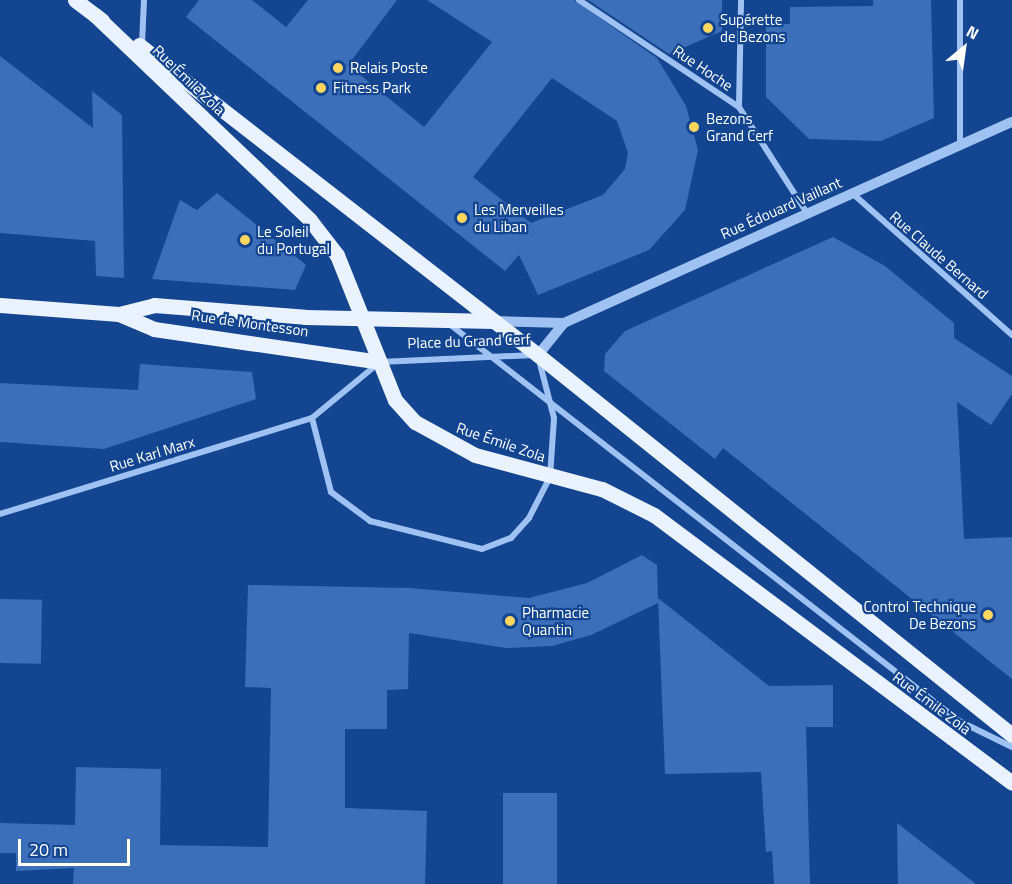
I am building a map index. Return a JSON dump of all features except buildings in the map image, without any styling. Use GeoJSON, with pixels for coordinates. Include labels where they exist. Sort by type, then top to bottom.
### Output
{"type":"FeatureCollection","features":[{"type":"Feature","properties":{"kind":"main road","name":"Rue Émile Zola"},"geometry":{"type":"LineString","coordinates":[[75,0],[142,48],[538,355],[1012,735]]}},
{"type":"Feature","properties":{"kind":"main road","name":"Rue Émile Zola"},"geometry":{"type":"LineString","coordinates":[[95,15],[310,220],[337,255],[395,400],[415,422],[475,454],[550,477],[602,489],[654,515],[1012,783]]}},
{"type":"Feature","properties":{"kind":"main road","name":"Rue de Montesson"},"geometry":{"type":"LineString","coordinates":[[0,304],[119,314],[154,329],[380,362]]}},
{"type":"Feature","properties":{"kind":"main road","name":"Rue de Montesson"},"geometry":{"type":"LineString","coordinates":[[119,314],[154,305],[361,319]]}},
{"type":"Feature","properties":{"kind":"main road","name":"Place du Grand Cerf"},"geometry":{"type":"LineString","coordinates":[[361,319],[494,321]]}},
{"type":"Feature","properties":{"kind":"street"},"geometry":{"type":"LineString","coordinates":[[142,48],[144,0]]}},
{"type":"Feature","properties":{"kind":"street","name":"Rue Hoche"},"geometry":{"type":"LineString","coordinates":[[579,0],[739,107],[807,213]]}},
{"type":"Feature","properties":{"kind":"street"},"geometry":{"type":"LineString","coordinates":[[739,107],[741,0]]}},
{"type":"Feature","properties":{"kind":"street"},"geometry":{"type":"LineString","coordinates":[[960,0],[960,144]]}},
{"type":"Feature","properties":{"kind":"street","name":"Rue Édouard Vaillant"},"geometry":{"type":"LineString","coordinates":[[494,321],[564,323],[1012,122]]}},
{"type":"Feature","properties":{"kind":"street","name":"Rue Claude Bernard"},"geometry":{"type":"LineString","coordinates":[[852,193],[1012,335]]}},
{"type":"Feature","properties":{"kind":"street"},"geometry":{"type":"LineString","coordinates":[[445,320],[959,721],[1012,747]]}},
{"type":"Feature","properties":{"kind":"street","name":"Rue Édouard Vaillant"},"geometry":{"type":"LineString","coordinates":[[538,355],[564,323]]}},
{"type":"Feature","properties":{"kind":"street","name":"Place du Grand Cerf"},"geometry":{"type":"LineString","coordinates":[[312,418],[331,492],[370,521],[441,543],[482,549],[511,538],[529,518],[550,477],[555,447],[550,404],[538,355],[380,362]]}},
{"type":"Feature","properties":{"kind":"street"},"geometry":{"type":"LineString","coordinates":[[312,418],[380,362]]}},
{"type":"Feature","properties":{"kind":"street","name":"Rue Karl Marx"},"geometry":{"type":"LineString","coordinates":[[0,514],[312,418]]}},
{"type":"Feature","properties":{"kind":"place","name":"Supérette de Bezons"},"geometry":{"type":"Point","coordinates":[708,28]}},
{"type":"Feature","properties":{"kind":"place","name":"Relais Poste"},"geometry":{"type":"Point","coordinates":[338,68]}},
{"type":"Feature","properties":{"kind":"place","name":"Fitness Park"},"geometry":{"type":"Point","coordinates":[321,88]}},
{"type":"Feature","properties":{"kind":"place","name":"Bezons Grand Cerf"},"geometry":{"type":"Point","coordinates":[694,127]}},
{"type":"Feature","properties":{"kind":"place","name":"Les Merveilles du Liban"},"geometry":{"type":"Point","coordinates":[462,218]}},
{"type":"Feature","properties":{"kind":"place","name":"Le Soleil du Portugal"},"geometry":{"type":"Point","coordinates":[245,240]}},
{"type":"Feature","properties":{"kind":"place","name":"Control Technique De Bezons"},"geometry":{"type":"Point","coordinates":[988,615]}},
{"type":"Feature","properties":{"kind":"place","name":"Pharmacie Quantin"},"geometry":{"type":"Point","coordinates":[510,621]}}]}
